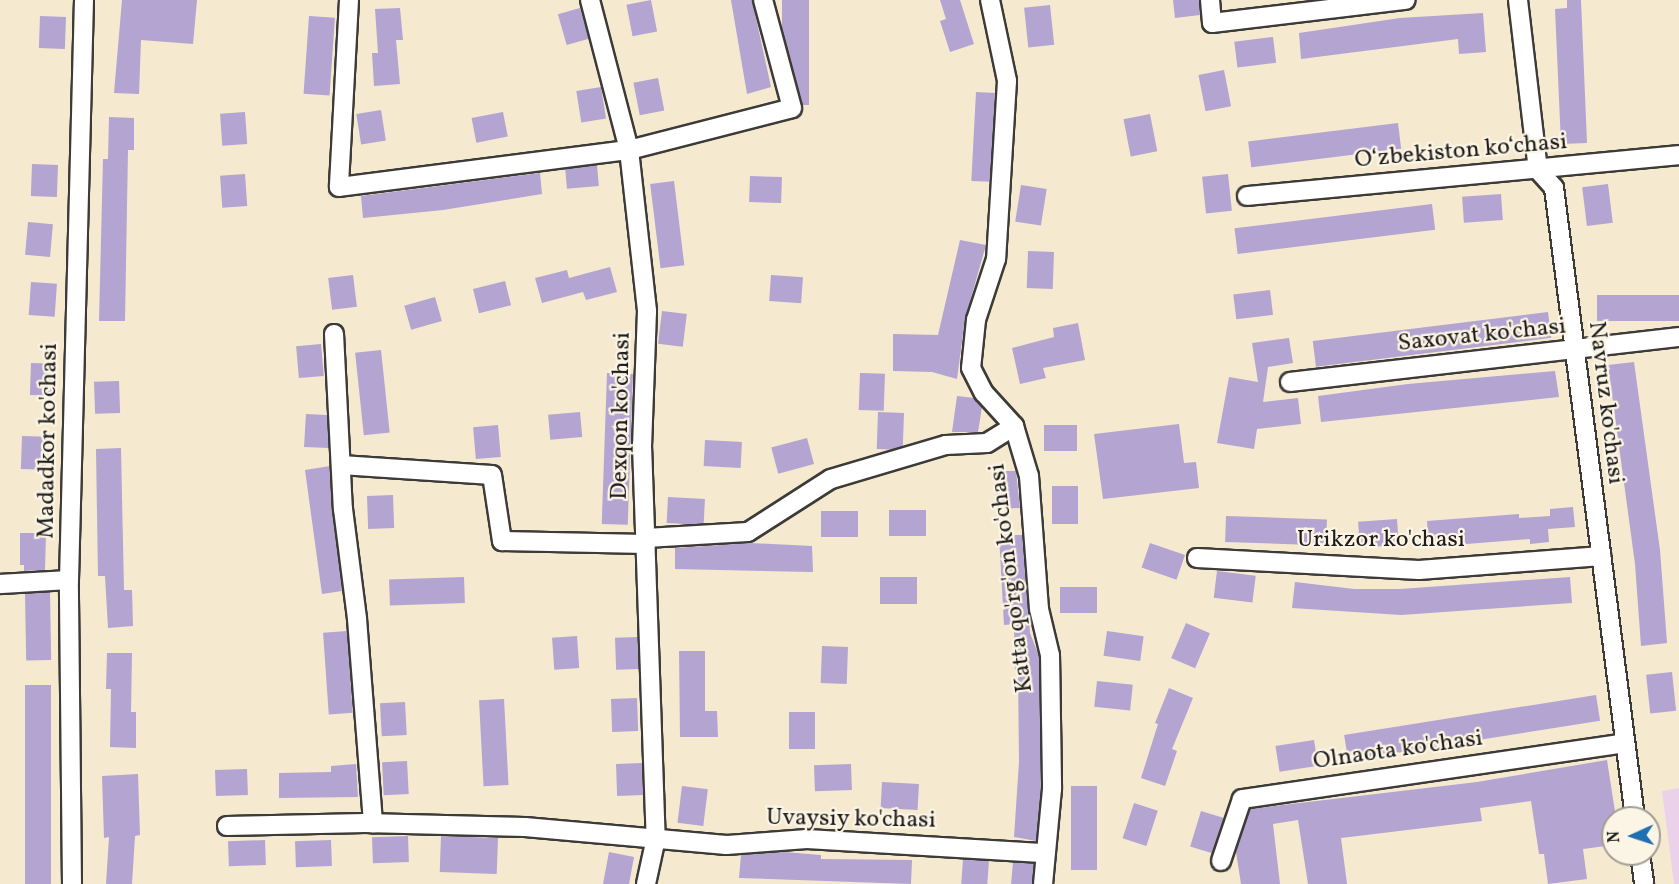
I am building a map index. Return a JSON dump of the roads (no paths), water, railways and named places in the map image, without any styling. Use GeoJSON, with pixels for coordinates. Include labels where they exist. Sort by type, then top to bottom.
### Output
{"type":"FeatureCollection","features":[{"type":"Feature","properties":{"kind":"street","name":"Madadkor ko'chasi"},"geometry":{"type":"LineString","coordinates":[[72,884],[69,580],[84,0]]}},
{"type":"Feature","properties":{"kind":"street"},"geometry":{"type":"LineString","coordinates":[[349,0],[339,187],[629,150],[792,108],[763,0]]}},
{"type":"Feature","properties":{"kind":"street","name":"Dexqon ko'chasi"},"geometry":{"type":"LineString","coordinates":[[590,0],[629,150],[647,311],[642,445],[656,837],[646,884]]}},
{"type":"Feature","properties":{"kind":"street","name":"Katta qo'rg'on ko'chasi"},"geometry":{"type":"LineString","coordinates":[[990,0],[1007,81],[996,259],[976,320],[971,369],[984,393],[1014,426],[1029,476],[1039,609],[1050,656],[1052,789],[1043,884]]}},
{"type":"Feature","properties":{"kind":"street"},"geometry":{"type":"LineString","coordinates":[[1210,0],[1212,23],[1406,0]]}},
{"type":"Feature","properties":{"kind":"street","name":"Navruz ko'chasi"},"geometry":{"type":"LineString","coordinates":[[1518,0],[1538,170],[1554,188],[1633,806]]}},
{"type":"Feature","properties":{"kind":"street","name":"O‘zbekiston ko‘chasi"},"geometry":{"type":"LineString","coordinates":[[1247,196],[1538,170],[1679,154]]}},
{"type":"Feature","properties":{"kind":"street"},"geometry":{"type":"LineString","coordinates":[[334,334],[341,465],[373,824]]}},
{"type":"Feature","properties":{"kind":"street","name":"Saxovat ko'chasi"},"geometry":{"type":"LineString","coordinates":[[1290,381],[1679,337]]}},
{"type":"Feature","properties":{"kind":"street"},"geometry":{"type":"LineString","coordinates":[[341,465],[492,475],[502,541],[646,541],[748,532],[831,479],[946,445],[987,443],[1014,426]]}},
{"type":"Feature","properties":{"kind":"street","name":"Urikzor ko'chasi"},"geometry":{"type":"LineString","coordinates":[[1197,558],[1419,570],[1601,556]]}},
{"type":"Feature","properties":{"kind":"street"},"geometry":{"type":"LineString","coordinates":[[0,584],[69,580]]}},
{"type":"Feature","properties":{"kind":"street","name":"Olnaota ko'chasi"},"geometry":{"type":"LineString","coordinates":[[1221,861],[1242,798],[1625,743]]}},
{"type":"Feature","properties":{"kind":"street","name":"Uvaysiy ko'chasi"},"geometry":{"type":"LineString","coordinates":[[227,826],[373,824],[525,827],[726,845],[807,839],[1046,852]]}},
{"type":"Feature","properties":{"kind":"street"},"geometry":{"type":"LineString","coordinates":[[1642,866],[1644,884]]}}]}
